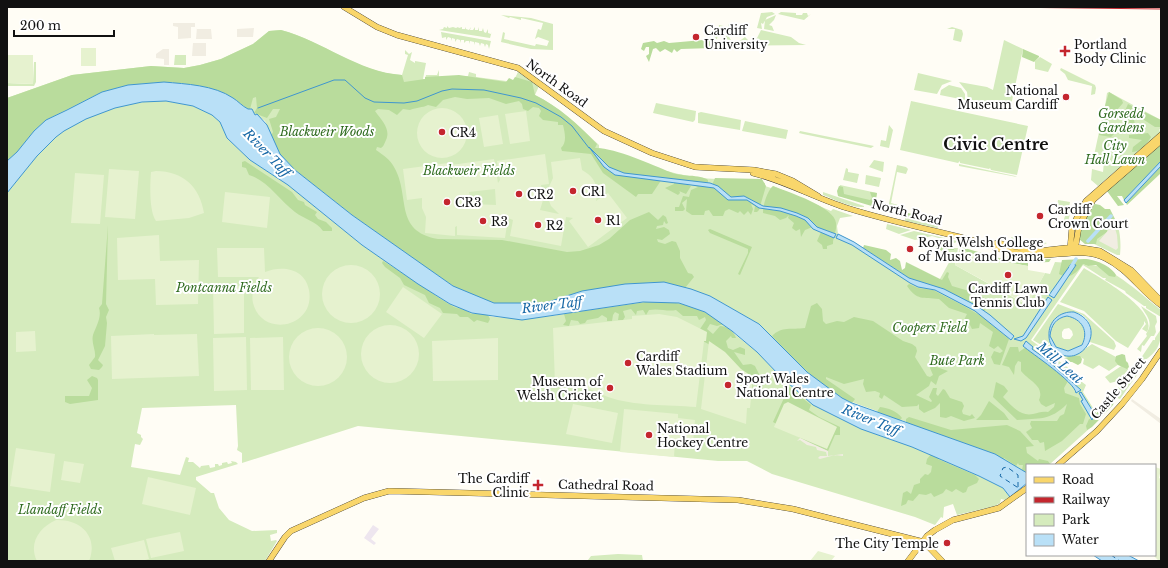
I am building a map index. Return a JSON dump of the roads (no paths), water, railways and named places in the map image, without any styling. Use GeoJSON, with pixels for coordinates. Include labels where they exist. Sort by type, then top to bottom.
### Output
{"type":"FeatureCollection","features":[{"type":"Feature","properties":{"kind":"main road","name":"North Road"},"geometry":{"type":"LineString","coordinates":[[344,7],[376,27],[402,37],[518,68],[604,131],[652,153],[695,167],[758,170],[778,174],[818,196],[842,206],[880,218],[992,245],[997,243],[1039,251],[1100,251],[1129,268],[1161,300]]}},
{"type":"Feature","properties":{"kind":"main road","name":"North Road"},"geometry":{"type":"LineString","coordinates":[[350,7],[356,14]]}},
{"type":"Feature","properties":{"kind":"main road"},"geometry":{"type":"LineString","coordinates":[[1072,250],[1070,235],[1073,224],[1088,199],[1161,135]]}},
{"type":"Feature","properties":{"kind":"main road"},"geometry":{"type":"LineString","coordinates":[[1072,250],[1080,221],[1093,200],[1161,141]]}},
{"type":"Feature","properties":{"kind":"main road","name":"North Road"},"geometry":{"type":"LineString","coordinates":[[1072,250],[1088,252],[1101,256],[1131,276],[1147,294],[1161,305]]}},
{"type":"Feature","properties":{"kind":"main road","name":"Castle Street"},"geometry":{"type":"LineString","coordinates":[[1059,464],[1096,432],[1133,391],[1161,352]]}},
{"type":"Feature","properties":{"kind":"main road"},"geometry":{"type":"LineString","coordinates":[[1013,501],[1026,489]]}},
{"type":"Feature","properties":{"kind":"main road","name":"Cathedral Road"},"geometry":{"type":"LineString","coordinates":[[269,561],[285,537],[291,531],[364,498],[389,491],[733,500],[793,509],[924,542]]}},
{"type":"Feature","properties":{"kind":"main road"},"geometry":{"type":"LineString","coordinates":[[908,561],[931,533],[945,524],[995,510],[1026,493]]}},
{"type":"Feature","properties":{"kind":"main road"},"geometry":{"type":"LineString","coordinates":[[924,542],[942,561]]}},
{"type":"Feature","properties":{"kind":"water","name":"River Taff"},"geometry":{"type":"Polygon","coordinates":[[[164,82],[200,86],[217,90],[233,98],[248,109],[252,109],[255,115],[257,114],[267,125],[280,154],[295,170],[352,215],[453,286],[494,303],[545,303],[582,291],[625,284],[664,282],[691,289],[710,296],[759,324],[807,372],[842,398],[852,403],[995,454],[1026,472],[1026,484],[1010,497],[1003,488],[979,476],[912,447],[861,429],[813,405],[779,375],[757,352],[732,331],[705,312],[679,303],[643,302],[522,320],[472,313],[450,304],[418,284],[362,245],[288,185],[250,160],[227,138],[220,122],[212,115],[193,106],[166,101],[142,102],[115,108],[86,119],[56,137],[37,156],[7,193],[7,161],[46,120],[102,92],[128,85],[164,82]]]}},
{"type":"Feature","properties":{"kind":"water"},"geometry":{"type":"Polygon","coordinates":[[[589,147],[609,167],[624,173],[710,183],[718,186],[731,197],[744,196],[763,206],[781,208],[797,213],[808,218],[817,227],[836,234],[834,238],[813,229],[805,220],[796,216],[780,211],[759,208],[747,200],[728,200],[714,188],[615,175],[604,167],[589,147]]]}},
{"type":"Feature","properties":{"kind":"water"},"geometry":{"type":"Polygon","coordinates":[[[1161,161],[1161,166],[1126,203],[1124,200],[1161,161]]]}},
{"type":"Feature","properties":{"kind":"water"},"geometry":{"type":"Polygon","coordinates":[[[838,234],[854,242],[909,278],[944,289],[977,306],[1014,336],[1011,340],[975,311],[935,290],[918,287],[910,283],[852,245],[836,238],[838,234]]]}},
{"type":"Feature","properties":{"kind":"water"},"geometry":{"type":"Polygon","coordinates":[[[1071,264],[1076,265],[1054,298],[1049,295],[1071,264]]]}},
{"type":"Feature","properties":{"kind":"water"},"geometry":{"type":"Polygon","coordinates":[[[1048,297],[1052,300],[1026,338],[1021,341],[1014,339],[1023,336],[1048,297]]]}},
{"type":"Feature","properties":{"kind":"water"},"geometry":{"type":"Polygon","coordinates":[[[1069,312],[1074,312],[1085,318],[1090,326],[1091,335],[1088,344],[1083,351],[1075,355],[1066,356],[1057,352],[1052,347],[1049,331],[1056,318],[1069,312]],[[1067,316],[1057,320],[1053,325],[1050,336],[1056,347],[1068,351],[1082,345],[1085,335],[1083,326],[1077,320],[1067,316]]]}},
{"type":"Feature","properties":{"kind":"water"},"geometry":{"type":"Polygon","coordinates":[[[1026,341],[1033,347],[1032,349],[1046,359],[1081,390],[1076,393],[1074,388],[1061,375],[1023,346],[1026,341]]]}},
{"type":"Feature","properties":{"kind":"water"},"geometry":{"type":"Polygon","coordinates":[[[1081,392],[1094,413],[1092,420],[1081,401],[1083,400],[1079,393],[1081,392]]]}},
{"type":"Feature","properties":{"kind":"water"},"geometry":{"type":"Polygon","coordinates":[[[1094,556],[1130,556],[1139,561],[1102,561],[1094,556]]]}},
{"type":"Feature","properties":{"kind":"waterway"},"geometry":{"type":"LineString","coordinates":[[258,108],[334,80],[345,80],[365,98],[374,102],[404,103],[417,101],[442,91],[452,89],[484,90],[521,98],[536,103],[561,117],[572,126],[589,148]]}},
{"type":"Feature","properties":{"kind":"waterway"},"geometry":{"type":"LineString","coordinates":[[1088,241],[1111,216]]}},
{"type":"Feature","properties":{"kind":"waterway"},"geometry":{"type":"LineString","coordinates":[[1071,267],[1076,259]]}},
{"type":"Feature","properties":{"kind":"railway"},"geometry":{"type":"LineString","coordinates":[[118,7],[151,7]]}},
{"type":"Feature","properties":{"kind":"railway"},"geometry":{"type":"LineString","coordinates":[[999,7],[1161,9]]}},
{"type":"Feature","properties":{"kind":"place","name":"Cardiff University"},"geometry":{"type":"Point","coordinates":[696,37]}},
{"type":"Feature","properties":{"kind":"place","name":"Portland Body Clinic"},"geometry":{"type":"Point","coordinates":[1065,51]}},
{"type":"Feature","properties":{"kind":"place","name":"National Museum Cardiff"},"geometry":{"type":"Point","coordinates":[1066,97]}},
{"type":"Feature","properties":{"kind":"place","name":"CR4"},"geometry":{"type":"Point","coordinates":[442,132]}},
{"type":"Feature","properties":{"kind":"place","name":"CR1"},"geometry":{"type":"Point","coordinates":[573,191]}},
{"type":"Feature","properties":{"kind":"place","name":"CR2"},"geometry":{"type":"Point","coordinates":[519,194]}},
{"type":"Feature","properties":{"kind":"place","name":"CR3"},"geometry":{"type":"Point","coordinates":[447,202]}},
{"type":"Feature","properties":{"kind":"place","name":"Cardiff Crown Court"},"geometry":{"type":"Point","coordinates":[1040,216]}},
{"type":"Feature","properties":{"kind":"place","name":"R1"},"geometry":{"type":"Point","coordinates":[598,220]}},
{"type":"Feature","properties":{"kind":"place","name":"R3"},"geometry":{"type":"Point","coordinates":[483,221]}},
{"type":"Feature","properties":{"kind":"place","name":"R2"},"geometry":{"type":"Point","coordinates":[538,225]}},
{"type":"Feature","properties":{"kind":"place","name":"Royal Welsh College of Music and Drama"},"geometry":{"type":"Point","coordinates":[910,249]}},
{"type":"Feature","properties":{"kind":"place","name":"Cardiff Lawn Tennis Club"},"geometry":{"type":"Point","coordinates":[1008,275]}},
{"type":"Feature","properties":{"kind":"place","name":"Cardiff Wales Stadium"},"geometry":{"type":"Point","coordinates":[628,363]}},
{"type":"Feature","properties":{"kind":"place","name":"Sport Wales National Centre"},"geometry":{"type":"Point","coordinates":[728,385]}},
{"type":"Feature","properties":{"kind":"place","name":"Museum of Welsh Cricket"},"geometry":{"type":"Point","coordinates":[610,388]}},
{"type":"Feature","properties":{"kind":"place","name":"National Hockey Centre"},"geometry":{"type":"Point","coordinates":[649,435]}},
{"type":"Feature","properties":{"kind":"place","name":"The Cardiff Clinic"},"geometry":{"type":"Point","coordinates":[538,485]}},
{"type":"Feature","properties":{"kind":"place","name":"The City Temple"},"geometry":{"type":"Point","coordinates":[947,543]}},
{"type":"Feature","properties":{"kind":"district","name":"Civic Centre"},"geometry":{"type":"Point","coordinates":[996,144]}},
{"type":"Feature","properties":{"kind":"park label","name":"Gorsedd Gardens"},"geometry":{"type":"Point","coordinates":[1121,120]}},
{"type":"Feature","properties":{"kind":"park label","name":"Blackweir Woods"},"geometry":{"type":"Point","coordinates":[327,131]}},
{"type":"Feature","properties":{"kind":"park label","name":"City Hall Lawn"},"geometry":{"type":"Point","coordinates":[1115,152]}},
{"type":"Feature","properties":{"kind":"park label","name":"Blackweir Fields"},"geometry":{"type":"Point","coordinates":[469,170]}},
{"type":"Feature","properties":{"kind":"park label","name":"Pontcanna Fields"},"geometry":{"type":"Point","coordinates":[224,287]}},
{"type":"Feature","properties":{"kind":"park label","name":"Coopers Field"},"geometry":{"type":"Point","coordinates":[930,327]}},
{"type":"Feature","properties":{"kind":"park label","name":"Bute Park"},"geometry":{"type":"Point","coordinates":[957,360]}},
{"type":"Feature","properties":{"kind":"park label","name":"Llandaff Fields"},"geometry":{"type":"Point","coordinates":[60,509]}},
{"type":"Feature","properties":{"kind":"water label","name":"Mill Leat"},"geometry":{"type":"Point","coordinates":[1060,363]}}]}
